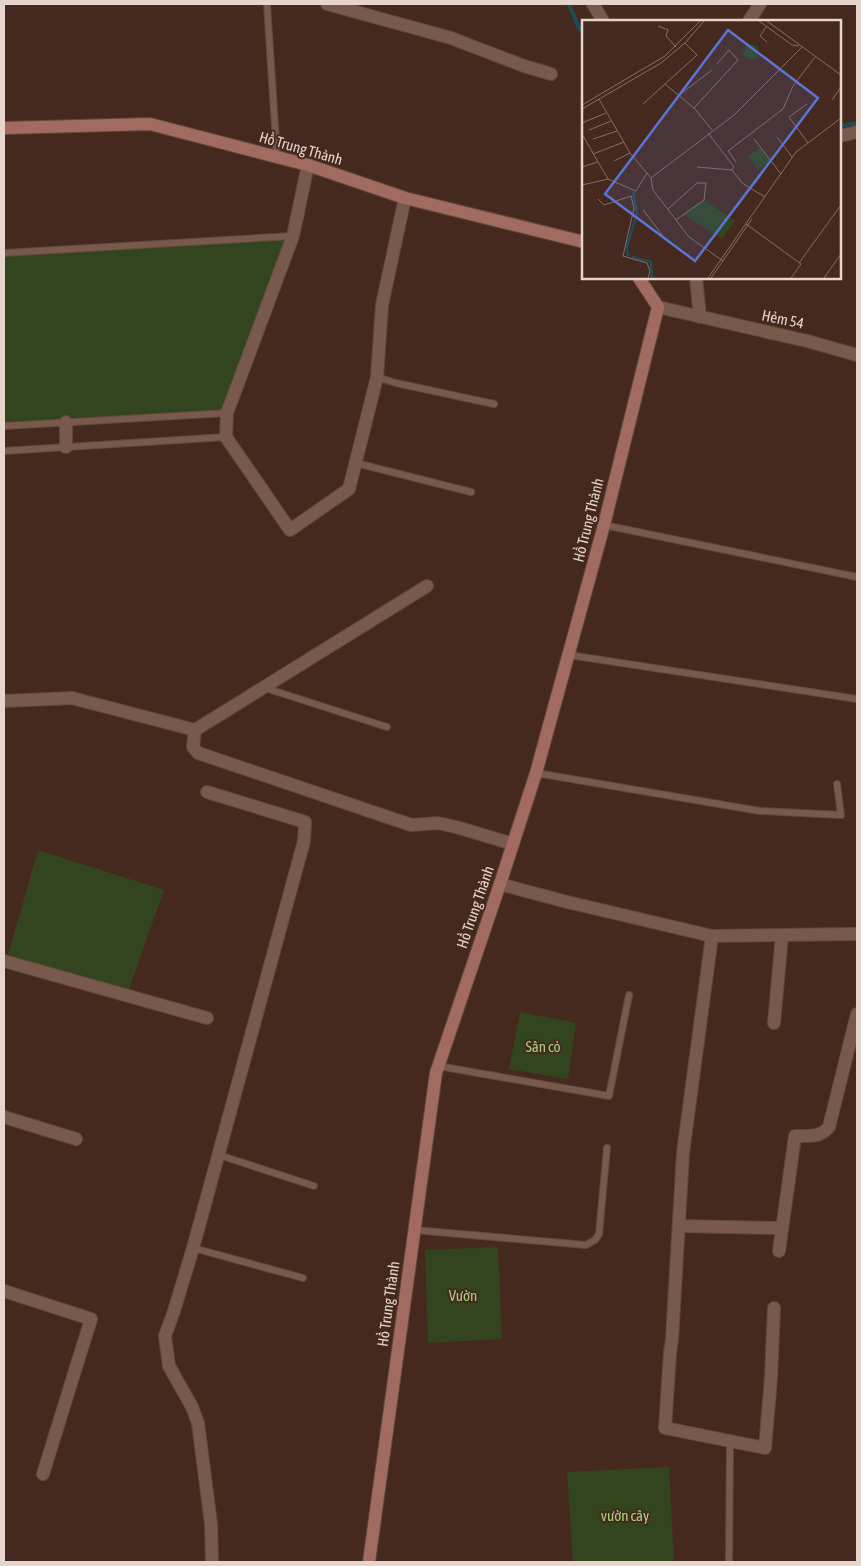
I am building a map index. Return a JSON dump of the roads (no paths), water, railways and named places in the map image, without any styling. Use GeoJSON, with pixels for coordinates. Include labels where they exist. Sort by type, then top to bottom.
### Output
{"type":"FeatureCollection","features":[{"type":"Feature","properties":{"kind":"street"},"geometry":{"type":"LineString","coordinates":[[326,4],[451,38],[524,66],[551,74]]}},
{"type":"Feature","properties":{"kind":"street"},"geometry":{"type":"LineString","coordinates":[[593,4],[602,20]]}},
{"type":"Feature","properties":{"kind":"street"},"geometry":{"type":"LineString","coordinates":[[750,20],[760,4]]}},
{"type":"Feature","properties":{"kind":"street","name":"Hồ Trung Thành"},"geometry":{"type":"LineString","coordinates":[[4,128],[150,124],[308,165],[405,198],[582,242]]}},
{"type":"Feature","properties":{"kind":"street"},"geometry":{"type":"LineString","coordinates":[[841,136],[857,132]]}},
{"type":"Feature","properties":{"kind":"street"},"geometry":{"type":"LineString","coordinates":[[308,165],[293,236],[227,413],[226,437],[290,530],[349,489],[377,377],[382,306],[405,198]]}},
{"type":"Feature","properties":{"kind":"street"},"geometry":{"type":"LineString","coordinates":[[640,279],[658,307]]}},
{"type":"Feature","properties":{"kind":"street"},"geometry":{"type":"LineString","coordinates":[[696,279],[700,317]]}},
{"type":"Feature","properties":{"kind":"street","name":"Hồ Trung Thành"},"geometry":{"type":"LineString","coordinates":[[369,1562],[438,1066],[536,773],[604,525],[658,307]]}},
{"type":"Feature","properties":{"kind":"street","name":"Hẻm 54"},"geometry":{"type":"LineString","coordinates":[[658,307],[807,341],[857,355]]}},
{"type":"Feature","properties":{"kind":"street"},"geometry":{"type":"LineString","coordinates":[[66,422],[66,447]]}},
{"type":"Feature","properties":{"kind":"street"},"geometry":{"type":"LineString","coordinates":[[4,701],[72,698],[195,730],[427,586]]}},
{"type":"Feature","properties":{"kind":"street"},"geometry":{"type":"LineString","coordinates":[[195,730],[192,748],[198,753],[411,825],[438,823],[513,844]]}},
{"type":"Feature","properties":{"kind":"street"},"geometry":{"type":"LineString","coordinates":[[207,792],[305,822],[304,841],[219,1155],[193,1248],[165,1336],[169,1366],[192,1407],[198,1423],[211,1524],[212,1562]]}},
{"type":"Feature","properties":{"kind":"street"},"geometry":{"type":"LineString","coordinates":[[500,884],[712,936],[857,934]]}},
{"type":"Feature","properties":{"kind":"street"},"geometry":{"type":"LineString","coordinates":[[774,1023],[782,935]]}},
{"type":"Feature","properties":{"kind":"street"},"geometry":{"type":"LineString","coordinates":[[712,936],[683,1153],[665,1428],[765,1448],[774,1308]]}},
{"type":"Feature","properties":{"kind":"street"},"geometry":{"type":"LineString","coordinates":[[4,961],[207,1018]]}},
{"type":"Feature","properties":{"kind":"street"},"geometry":{"type":"LineString","coordinates":[[779,1251],[795,1136],[818,1135],[824,1133],[829,1127],[857,1014]]}},
{"type":"Feature","properties":{"kind":"street"},"geometry":{"type":"LineString","coordinates":[[4,1117],[76,1138]]}},
{"type":"Feature","properties":{"kind":"street"},"geometry":{"type":"LineString","coordinates":[[679,1226],[781,1228]]}},
{"type":"Feature","properties":{"kind":"street"},"geometry":{"type":"LineString","coordinates":[[4,1291],[91,1319],[43,1474]]}},
{"type":"Feature","properties":{"kind":"lane"},"geometry":{"type":"LineString","coordinates":[[267,4],[278,157]]}},
{"type":"Feature","properties":{"kind":"lane"},"geometry":{"type":"LineString","coordinates":[[4,253],[293,236]]}},
{"type":"Feature","properties":{"kind":"lane"},"geometry":{"type":"LineString","coordinates":[[377,377],[494,404]]}},
{"type":"Feature","properties":{"kind":"lane"},"geometry":{"type":"LineString","coordinates":[[4,426],[227,413]]}},
{"type":"Feature","properties":{"kind":"lane"},"geometry":{"type":"LineString","coordinates":[[4,451],[226,437]]}},
{"type":"Feature","properties":{"kind":"lane"},"geometry":{"type":"LineString","coordinates":[[356,463],[471,492]]}},
{"type":"Feature","properties":{"kind":"lane"},"geometry":{"type":"LineString","coordinates":[[604,525],[857,577]]}},
{"type":"Feature","properties":{"kind":"lane"},"geometry":{"type":"LineString","coordinates":[[569,655],[857,698]]}},
{"type":"Feature","properties":{"kind":"lane"},"geometry":{"type":"LineString","coordinates":[[264,687],[387,727]]}},
{"type":"Feature","properties":{"kind":"lane"},"geometry":{"type":"LineString","coordinates":[[536,773],[760,811],[841,814],[836,784]]}},
{"type":"Feature","properties":{"kind":"lane"},"geometry":{"type":"LineString","coordinates":[[438,1066],[609,1096],[629,995]]}},
{"type":"Feature","properties":{"kind":"lane"},"geometry":{"type":"LineString","coordinates":[[414,1230],[586,1245],[596,1240],[599,1234],[607,1148]]}},
{"type":"Feature","properties":{"kind":"lane"},"geometry":{"type":"LineString","coordinates":[[219,1155],[314,1186]]}},
{"type":"Feature","properties":{"kind":"lane"},"geometry":{"type":"LineString","coordinates":[[193,1248],[303,1278]]}},
{"type":"Feature","properties":{"kind":"lane"},"geometry":{"type":"LineString","coordinates":[[729,1562],[730,1441]]}},
{"type":"Feature","properties":{"kind":"waterway"},"geometry":{"type":"LineString","coordinates":[[569,4],[582,31]]}},
{"type":"Feature","properties":{"kind":"waterway"},"geometry":{"type":"LineString","coordinates":[[841,126],[857,123]]}},
{"type":"Feature","properties":{"kind":"park label","name":"Sân cỏ"},"geometry":{"type":"Point","coordinates":[543,1046]}},
{"type":"Feature","properties":{"kind":"park label","name":"Vườn"},"geometry":{"type":"Point","coordinates":[463,1295]}},
{"type":"Feature","properties":{"kind":"park label","name":"vườn cây"},"geometry":{"type":"Point","coordinates":[625,1515]}}]}
